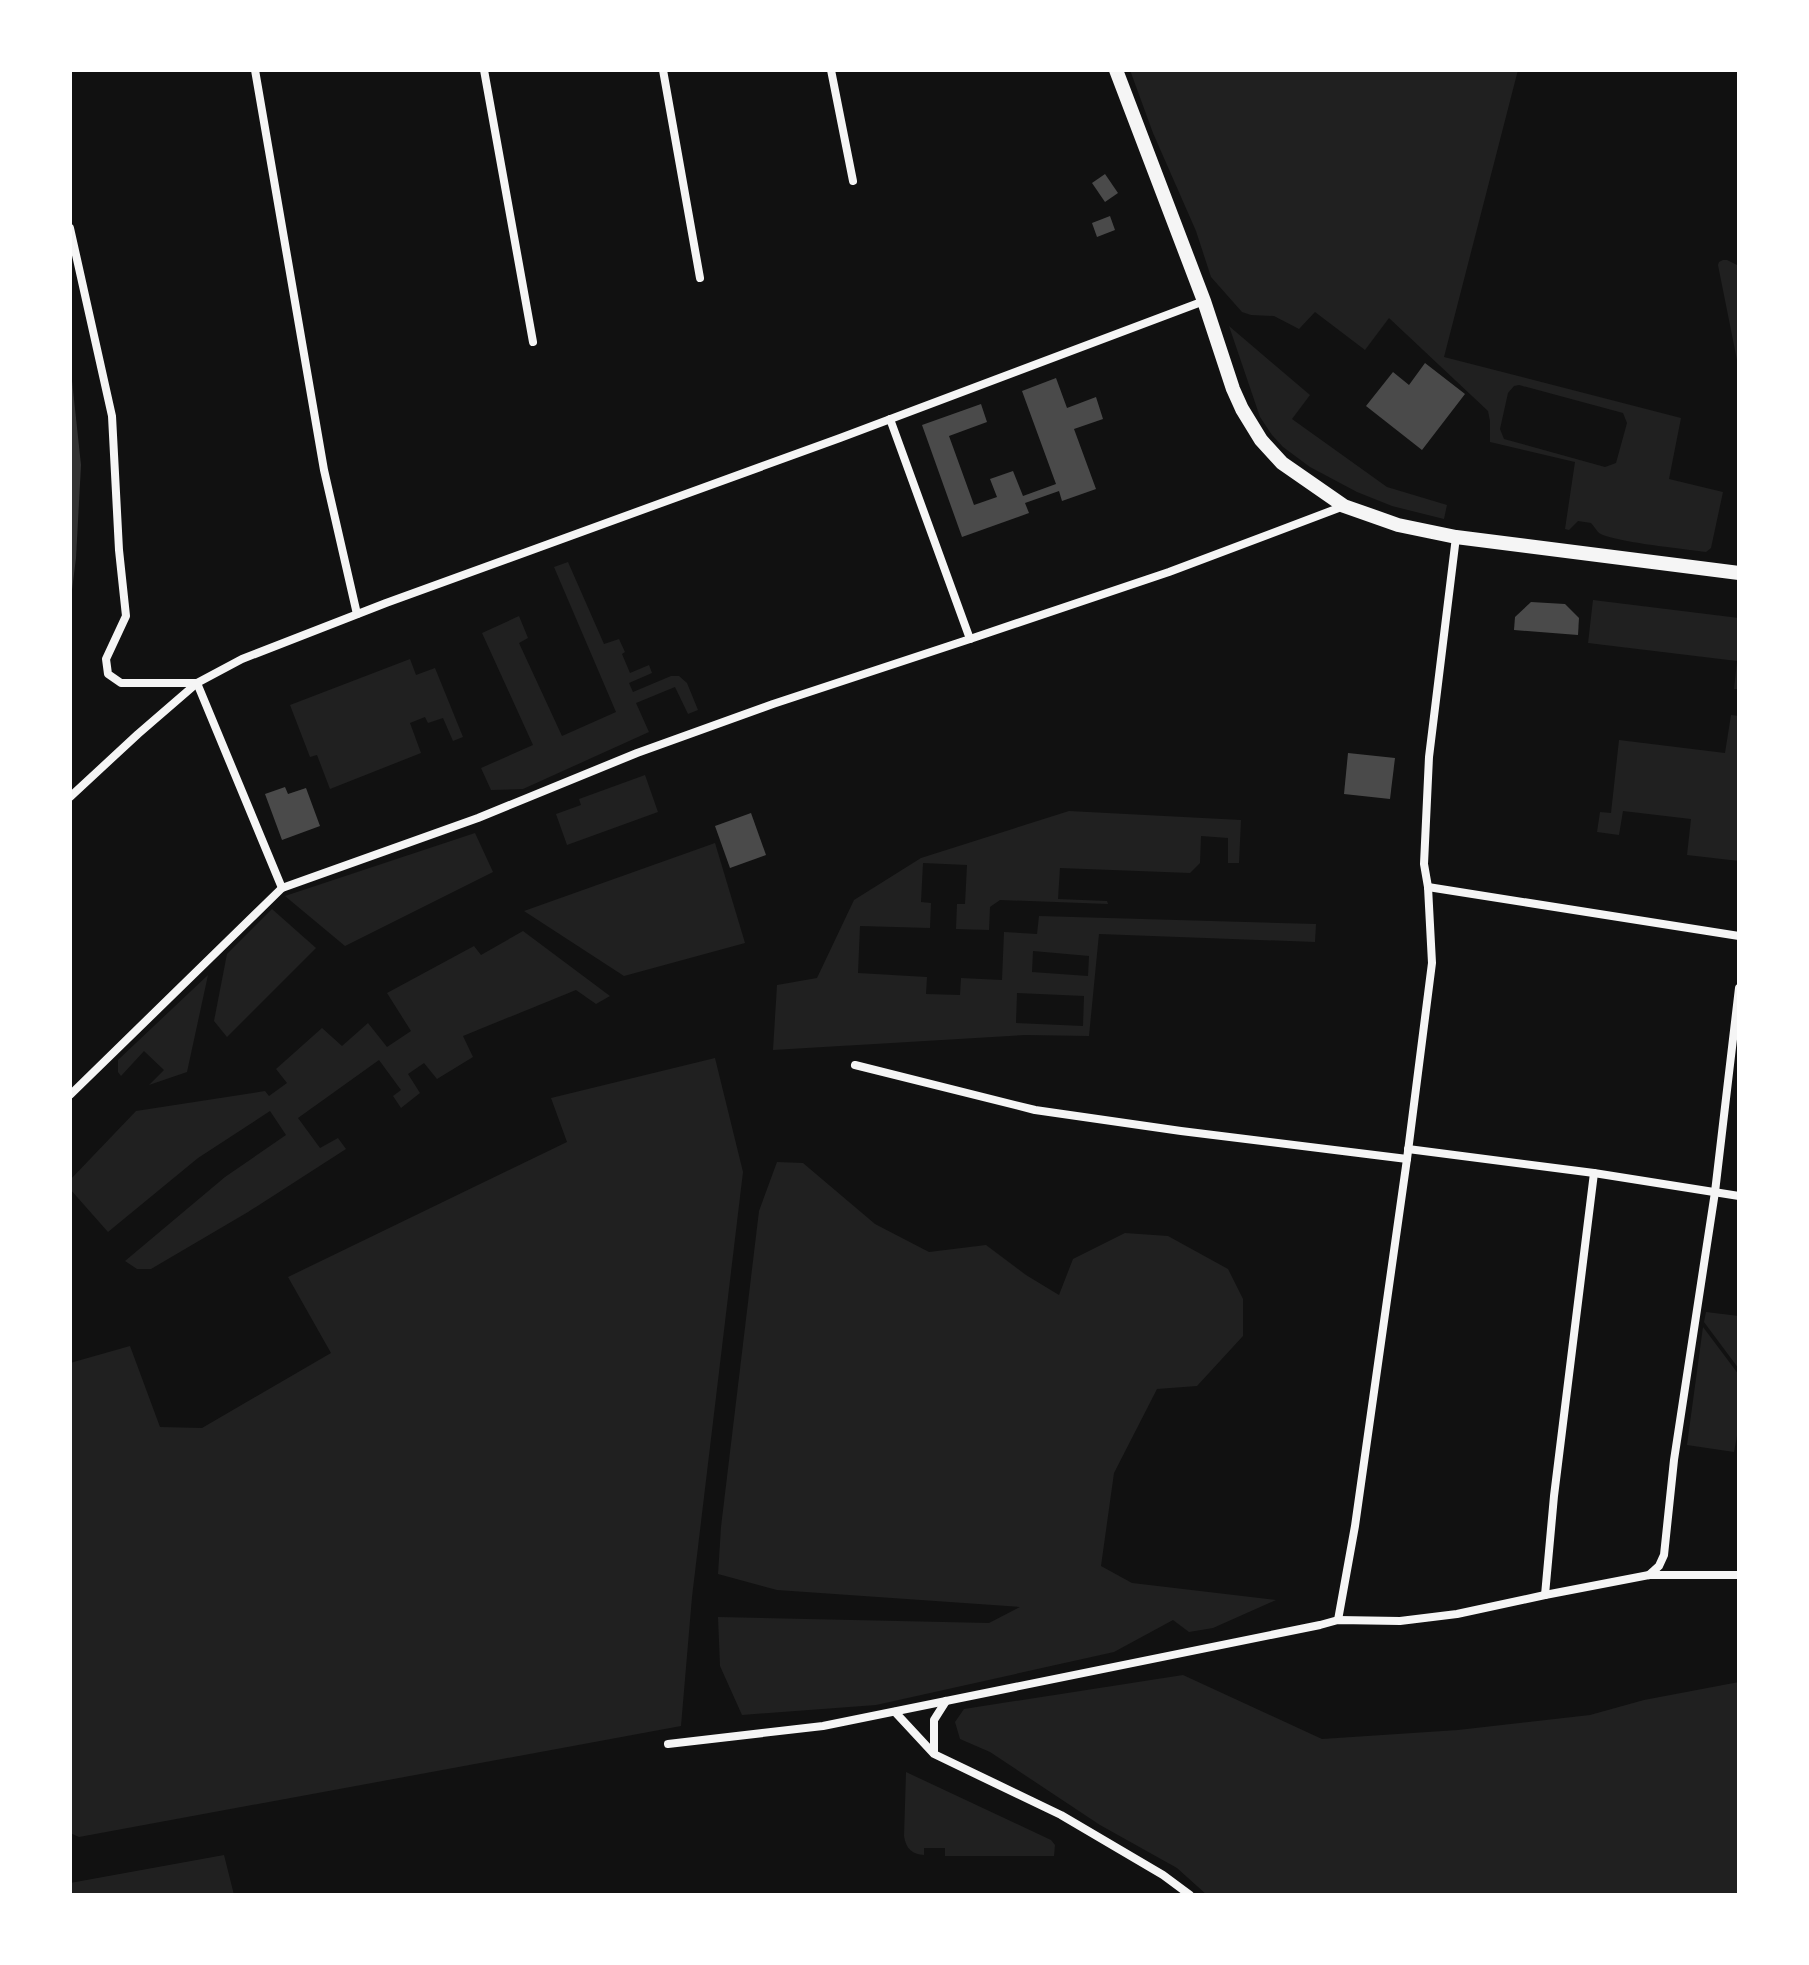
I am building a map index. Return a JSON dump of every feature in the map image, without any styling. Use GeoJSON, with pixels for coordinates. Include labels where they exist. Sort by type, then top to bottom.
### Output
{"type":"FeatureCollection","features":[{"type":"Feature","properties":{"kind":"highway"},"geometry":{"type":"LineString","coordinates":[[1116,70],[1204,301],[1233,389],[1261,440],[1288,468],[1344,506],[1398,525],[1456,537],[1739,573]]}},
{"type":"Feature","properties":{"kind":"street"},"geometry":{"type":"LineString","coordinates":[[255,70],[324,470],[357,614]]}},
{"type":"Feature","properties":{"kind":"street"},"geometry":{"type":"LineString","coordinates":[[484,70],[533,342]]}},
{"type":"Feature","properties":{"kind":"street"},"geometry":{"type":"LineString","coordinates":[[663,70],[700,278]]}},
{"type":"Feature","properties":{"kind":"street"},"geometry":{"type":"LineString","coordinates":[[831,70],[853,181]]}},
{"type":"Feature","properties":{"kind":"street"},"geometry":{"type":"LineString","coordinates":[[70,228],[112,416],[126,616],[106,659],[108,674],[121,683],[197,683]]}},
{"type":"Feature","properties":{"kind":"street"},"geometry":{"type":"LineString","coordinates":[[70,797],[197,683],[242,659],[1204,301]]}},
{"type":"Feature","properties":{"kind":"street"},"geometry":{"type":"LineString","coordinates":[[890,419],[970,639]]}},
{"type":"Feature","properties":{"kind":"street"},"geometry":{"type":"LineString","coordinates":[[70,1095],[282,888],[478,818],[637,753],[773,704],[1169,572],[1344,506]]}},
{"type":"Feature","properties":{"kind":"street"},"geometry":{"type":"LineString","coordinates":[[1338,1620],[1355,1526],[1432,963],[1424,864],[1428,772],[1456,537]]}},
{"type":"Feature","properties":{"kind":"street"},"geometry":{"type":"LineString","coordinates":[[197,683],[282,888]]}},
{"type":"Feature","properties":{"kind":"street"},"geometry":{"type":"LineString","coordinates":[[1428,887],[1739,936]]}},
{"type":"Feature","properties":{"kind":"street"},"geometry":{"type":"LineString","coordinates":[[1649,1575],[1659,1566],[1664,1555],[1674,1460],[1715,1192],[1739,988]]}},
{"type":"Feature","properties":{"kind":"street"},"geometry":{"type":"LineString","coordinates":[[855,1065],[1035,1110],[1407,1159]]}},
{"type":"Feature","properties":{"kind":"street"},"geometry":{"type":"LineString","coordinates":[[1408,1149],[1739,1196]]}},
{"type":"Feature","properties":{"kind":"street"},"geometry":{"type":"LineString","coordinates":[[1545,1595],[1554,1496],[1594,1173]]}},
{"type":"Feature","properties":{"kind":"street"},"geometry":{"type":"LineString","coordinates":[[668,1744],[823,1726],[1338,1620],[1400,1621],[1457,1614],[1649,1575],[1739,1575]]}},
{"type":"Feature","properties":{"kind":"street"},"geometry":{"type":"LineString","coordinates":[[934,1754],[934,1720],[946,1701]]}},
{"type":"Feature","properties":{"kind":"street"},"geometry":{"type":"LineString","coordinates":[[895,1712],[934,1754],[1061,1815],[1163,1875],[1190,1895]]}},
{"type":"Feature","properties":{"kind":"shaded area"},"geometry":{"type":"Polygon","coordinates":[[[1130,70],[1518,70],[1444,357],[1681,418],[1669,479],[1723,492],[1711,548],[1706,552],[1619,539],[1599,533],[1591,523],[1578,521],[1569,530],[1565,529],[1575,462],[1490,442],[1488,411],[1389,318],[1365,350],[1315,312],[1299,329],[1274,316],[1242,312],[1211,277],[1196,231],[1153,133],[1130,70]],[[1519,385],[1508,393],[1500,429],[1504,439],[1605,467],[1616,463],[1627,423],[1623,413],[1519,385]]]}},
{"type":"Feature","properties":{"kind":"shaded area"},"geometry":{"type":"Polygon","coordinates":[[[1723,260],[1739,266],[1739,370],[1718,265],[1723,260]]]}},
{"type":"Feature","properties":{"kind":"shaded area"},"geometry":{"type":"Polygon","coordinates":[[[1229,326],[1310,395],[1292,419],[1387,487],[1447,505],[1444,519],[1392,506],[1357,492],[1310,467],[1283,447],[1260,417],[1229,326]]]}},
{"type":"Feature","properties":{"kind":"shaded area"},"geometry":{"type":"Polygon","coordinates":[[[70,362],[81,465],[70,606],[70,362]]]}},
{"type":"Feature","properties":{"kind":"shaded area"},"geometry":{"type":"Polygon","coordinates":[[[568,562],[604,644],[619,639],[630,673],[649,665],[652,673],[629,683],[633,692],[671,676],[679,676],[687,683],[698,710],[688,714],[675,687],[636,703],[649,732],[523,789],[491,790],[481,768],[533,745],[482,633],[519,616],[528,638],[519,643],[562,736],[616,712],[554,567],[568,562]]]}},
{"type":"Feature","properties":{"kind":"shaded area"},"geometry":{"type":"Polygon","coordinates":[[[1593,600],[1739,618],[1739,689],[1734,689],[1737,661],[1588,643],[1593,600]]]}},
{"type":"Feature","properties":{"kind":"shaded area"},"geometry":{"type":"Polygon","coordinates":[[[410,659],[416,675],[435,668],[463,737],[453,741],[443,718],[428,723],[425,717],[410,723],[421,753],[330,789],[317,755],[310,757],[290,705],[410,659]]]}},
{"type":"Feature","properties":{"kind":"shaded area"},"geometry":{"type":"Polygon","coordinates":[[[1731,715],[1739,716],[1739,861],[1687,855],[1691,819],[1623,811],[1619,835],[1597,832],[1600,812],[1611,813],[1619,740],[1725,753],[1731,715]]]}},
{"type":"Feature","properties":{"kind":"shaded area"},"geometry":{"type":"Polygon","coordinates":[[[645,775],[658,812],[567,845],[556,814],[581,805],[579,799],[645,775]]]}},
{"type":"Feature","properties":{"kind":"shaded area"},"geometry":{"type":"Polygon","coordinates":[[[1069,811],[1241,820],[1239,863],[1228,863],[1228,838],[1201,836],[1200,863],[1190,873],[1060,868],[1058,899],[1107,901],[1108,904],[1000,900],[990,907],[989,930],[956,929],[957,904],[965,904],[967,865],[923,863],[921,902],[931,903],[930,928],[860,926],[858,973],[927,977],[926,994],[960,995],[961,978],[1002,980],[1004,932],[1037,934],[1039,916],[1316,924],[1315,942],[1099,934],[1089,1036],[1025,1035],[773,1050],[777,985],[817,978],[854,900],[921,858],[1069,811]],[[1033,951],[1032,972],[1088,976],[1089,956],[1033,951]],[[1017,993],[1016,1023],[1083,1026],[1084,996],[1017,993]]]}},
{"type":"Feature","properties":{"kind":"shaded area"},"geometry":{"type":"Polygon","coordinates":[[[475,833],[493,872],[345,946],[285,896],[475,833]]]}},
{"type":"Feature","properties":{"kind":"shaded area"},"geometry":{"type":"Polygon","coordinates":[[[715,843],[745,943],[624,976],[524,911],[715,843]]]}},
{"type":"Feature","properties":{"kind":"shaded area"},"geometry":{"type":"Polygon","coordinates":[[[272,909],[316,948],[227,1037],[214,1021],[227,954],[272,909]]]}},
{"type":"Feature","properties":{"kind":"shaded area"},"geometry":{"type":"Polygon","coordinates":[[[523,931],[610,996],[596,1004],[576,990],[463,1036],[473,1057],[437,1079],[424,1063],[408,1074],[420,1093],[401,1108],[393,1096],[401,1090],[379,1060],[298,1118],[320,1148],[338,1138],[346,1149],[151,1269],[137,1269],[125,1261],[225,1177],[286,1135],[270,1111],[198,1158],[108,1232],[70,1189],[70,1180],[136,1111],[265,1091],[269,1096],[287,1083],[276,1069],[322,1028],[342,1046],[368,1023],[387,1047],[411,1031],[387,993],[474,946],[481,955],[523,931]]]}},
{"type":"Feature","properties":{"kind":"shaded area"},"geometry":{"type":"Polygon","coordinates":[[[208,975],[187,1072],[149,1085],[164,1070],[144,1051],[121,1076],[118,1060],[208,975]]]}},
{"type":"Feature","properties":{"kind":"shaded area"},"geometry":{"type":"Polygon","coordinates":[[[715,1058],[743,1172],[692,1597],[681,1726],[79,1837],[70,1833],[70,1363],[130,1346],[160,1427],[202,1428],[331,1353],[288,1277],[567,1142],[551,1098],[715,1058]]]}},
{"type":"Feature","properties":{"kind":"shaded area"},"geometry":{"type":"Polygon","coordinates":[[[777,1162],[803,1163],[875,1224],[929,1252],[986,1245],[1059,1295],[1073,1259],[1125,1233],[1168,1236],[1228,1269],[1243,1299],[1243,1336],[1197,1386],[1157,1389],[1114,1473],[1101,1566],[1132,1583],[1276,1600],[1213,1628],[1189,1632],[1173,1620],[1114,1652],[876,1705],[742,1715],[720,1666],[718,1617],[989,1623],[1020,1607],[777,1590],[718,1574],[759,1211],[777,1162]]]}},
{"type":"Feature","properties":{"kind":"shaded area"},"geometry":{"type":"Polygon","coordinates":[[[1706,1312],[1739,1316],[1739,1369],[1704,1322],[1706,1312]]]}},
{"type":"Feature","properties":{"kind":"shaded area"},"geometry":{"type":"Polygon","coordinates":[[[1703,1327],[1739,1375],[1739,1425],[1734,1452],[1687,1445],[1703,1327]]]}},
{"type":"Feature","properties":{"kind":"shaded area"},"geometry":{"type":"Polygon","coordinates":[[[1183,1675],[1322,1739],[1458,1730],[1590,1715],[1644,1700],[1739,1682],[1739,1895],[1207,1895],[1177,1868],[1100,1825],[990,1752],[960,1739],[955,1722],[964,1709],[1183,1675]]]}},
{"type":"Feature","properties":{"kind":"shaded area"},"geometry":{"type":"Polygon","coordinates":[[[906,1772],[1051,1840],[1055,1845],[1054,1856],[945,1856],[945,1848],[924,1848],[924,1855],[913,1852],[904,1836],[906,1772]]]}},
{"type":"Feature","properties":{"kind":"shaded area"},"geometry":{"type":"Polygon","coordinates":[[[224,1855],[234,1895],[70,1895],[70,1883],[224,1855]]]}},
{"type":"Feature","properties":{"kind":"building"},"geometry":{"type":"Polygon","coordinates":[[[1105,174],[1118,193],[1105,202],[1092,183],[1105,174]]]}},
{"type":"Feature","properties":{"kind":"building"},"geometry":{"type":"Polygon","coordinates":[[[1110,216],[1115,230],[1097,237],[1092,223],[1110,216]]]}},
{"type":"Feature","properties":{"kind":"building"},"geometry":{"type":"Polygon","coordinates":[[[1425,363],[1465,394],[1422,450],[1366,406],[1393,372],[1409,385],[1425,363]]]}},
{"type":"Feature","properties":{"kind":"building"},"geometry":{"type":"Polygon","coordinates":[[[1056,378],[1067,408],[1096,397],[1103,419],[1074,429],[1096,489],[1062,501],[1059,491],[1025,503],[1029,513],[962,537],[922,425],[981,404],[987,422],[949,436],[974,505],[997,497],[990,479],[1013,471],[1023,496],[1056,484],[1022,391],[1056,378]]]}},
{"type":"Feature","properties":{"kind":"building"},"geometry":{"type":"Polygon","coordinates":[[[1531,602],[1565,604],[1579,618],[1578,635],[1514,630],[1515,617],[1531,602]]]}},
{"type":"Feature","properties":{"kind":"building"},"geometry":{"type":"Polygon","coordinates":[[[1348,753],[1395,758],[1390,799],[1344,794],[1348,753]]]}},
{"type":"Feature","properties":{"kind":"building"},"geometry":{"type":"Polygon","coordinates":[[[285,787],[288,794],[306,788],[320,826],[282,840],[265,794],[285,787]]]}},
{"type":"Feature","properties":{"kind":"building"},"geometry":{"type":"Polygon","coordinates":[[[751,813],[766,855],[730,868],[715,826],[751,813]]]}}]}
